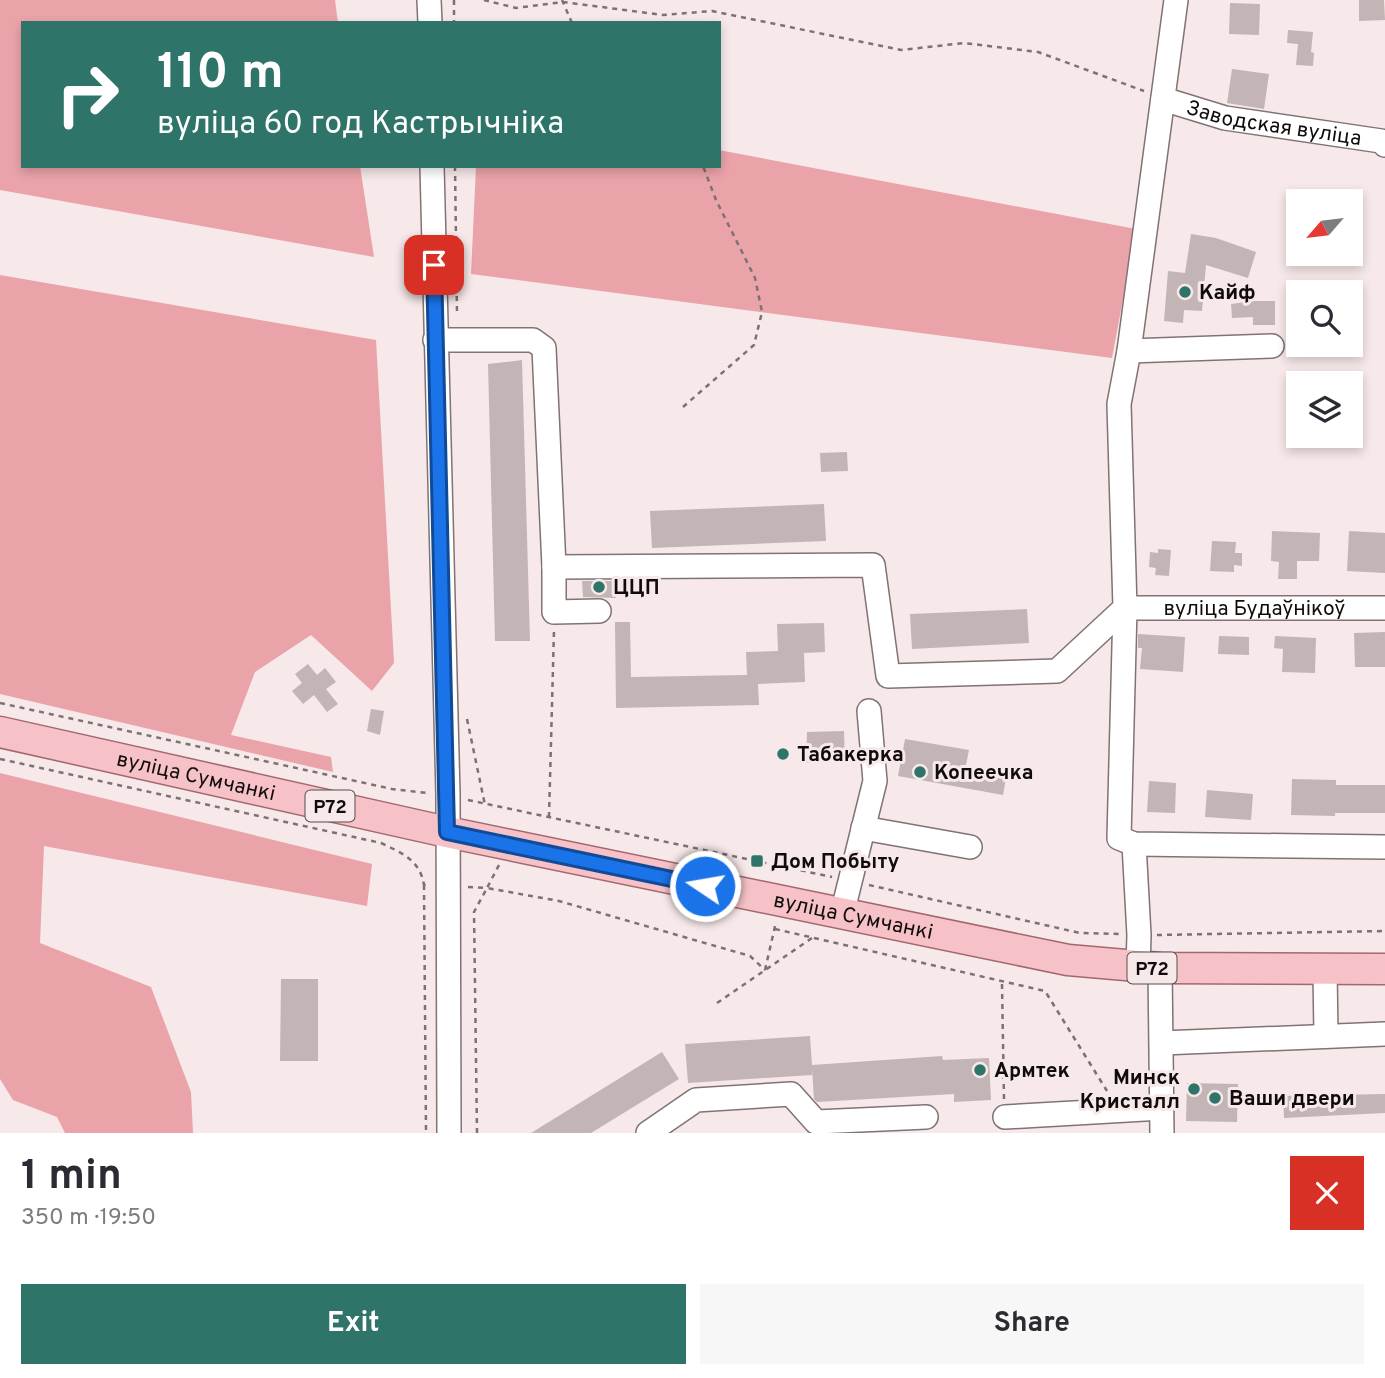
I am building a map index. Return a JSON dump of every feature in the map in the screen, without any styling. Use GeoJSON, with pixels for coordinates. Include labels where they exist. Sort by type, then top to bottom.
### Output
{"type":"FeatureCollection","features":[{"type":"Feature","properties":{"kind":"main road","name":"вуліца Сумчанкі"},"geometry":{"type":"LineString","coordinates":[[0,732],[447,832],[1068,960],[1149,967],[1385,969]]}},
{"type":"Feature","properties":{"kind":"street"},"geometry":{"type":"LineString","coordinates":[[429,0],[430,21]]}},
{"type":"Feature","properties":{"kind":"street"},"geometry":{"type":"LineString","coordinates":[[1176,0],[1129,351],[1119,404],[1125,608],[1119,838],[1134,844],[1385,847]]}},
{"type":"Feature","properties":{"kind":"street","name":"Заводская вуліца"},"geometry":{"type":"LineString","coordinates":[[1164,99],[1225,118],[1381,141],[1385,145]]}},
{"type":"Feature","properties":{"kind":"street"},"geometry":{"type":"LineString","coordinates":[[432,168],[447,832],[449,1133]]}},
{"type":"Feature","properties":{"kind":"street"},"geometry":{"type":"LineString","coordinates":[[435,340],[533,340],[544,348],[554,612],[599,611]]}},
{"type":"Feature","properties":{"kind":"street"},"geometry":{"type":"LineString","coordinates":[[1129,351],[1272,346]]}},
{"type":"Feature","properties":{"kind":"street"},"geometry":{"type":"LineString","coordinates":[[554,567],[873,565],[888,676],[1057,671],[1125,608]]}},
{"type":"Feature","properties":{"kind":"street","name":"вуліца Будаўнікоў"},"geometry":{"type":"LineString","coordinates":[[1125,608],[1385,608]]}},
{"type":"Feature","properties":{"kind":"street"},"geometry":{"type":"LineString","coordinates":[[842,914],[875,781],[869,711]]}},
{"type":"Feature","properties":{"kind":"street"},"geometry":{"type":"LineString","coordinates":[[863,828],[970,847]]}},
{"type":"Feature","properties":{"kind":"street"},"geometry":{"type":"LineString","coordinates":[[1134,844],[1139,935],[1149,967],[1162,1043],[1162,1133]]}},
{"type":"Feature","properties":{"kind":"street"},"geometry":{"type":"LineString","coordinates":[[1325,970],[1326,1036]]}},
{"type":"Feature","properties":{"kind":"street"},"geometry":{"type":"LineString","coordinates":[[1162,1043],[1385,1034]]}},
{"type":"Feature","properties":{"kind":"street"},"geometry":{"type":"LineString","coordinates":[[648,1133],[696,1100],[790,1094],[816,1122],[926,1117]]}},
{"type":"Feature","properties":{"kind":"street"},"geometry":{"type":"LineString","coordinates":[[1005,1117],[1162,1108]]}},
{"type":"Feature","properties":{"kind":"path"},"geometry":{"type":"LineString","coordinates":[[454,0],[454,21]]}},
{"type":"Feature","properties":{"kind":"path"},"geometry":{"type":"LineString","coordinates":[[484,0],[516,8],[562,1],[663,15],[712,11],[901,50],[964,43],[1038,52],[1164,99]]}},
{"type":"Feature","properties":{"kind":"path"},"geometry":{"type":"LineString","coordinates":[[562,1],[571,21]]}},
{"type":"Feature","properties":{"kind":"path"},"geometry":{"type":"LineString","coordinates":[[684,407],[754,345],[762,312],[755,278],[716,200],[704,168]]}},
{"type":"Feature","properties":{"kind":"path"},"geometry":{"type":"LineString","coordinates":[[550,817],[554,612]]}},
{"type":"Feature","properties":{"kind":"path"},"geometry":{"type":"LineString","coordinates":[[0,703],[348,778]]}},
{"type":"Feature","properties":{"kind":"path"},"geometry":{"type":"LineString","coordinates":[[0,759],[381,843]]}},
{"type":"Feature","properties":{"kind":"path"},"geometry":{"type":"LineString","coordinates":[[424,885],[426,1133]]}},
{"type":"Feature","properties":{"kind":"path"},"geometry":{"type":"LineString","coordinates":[[477,1133],[474,912],[487,888],[559,901],[750,956],[765,970]]}},
{"type":"Feature","properties":{"kind":"path"},"geometry":{"type":"LineString","coordinates":[[765,970],[775,929],[1045,991],[1119,1110]]}},
{"type":"Feature","properties":{"kind":"path"},"geometry":{"type":"LineString","coordinates":[[718,1003],[812,938]]}},
{"type":"Feature","properties":{"kind":"path"},"geometry":{"type":"LineString","coordinates":[[1002,982],[1005,1117]]}},
{"type":"Feature","properties":{"kind":"shaded area"},"geometry":{"type":"Polygon","coordinates":[[[0,0],[335,0],[338,21],[21,21],[21,168],[360,168],[374,257],[0,190],[0,0]]]}},
{"type":"Feature","properties":{"kind":"shaded area"},"geometry":{"type":"Polygon","coordinates":[[[721,150],[1136,229],[1112,358],[471,274],[476,168],[721,168],[721,150]]]}},
{"type":"Feature","properties":{"kind":"shaded area"},"geometry":{"type":"Polygon","coordinates":[[[0,275],[376,340],[394,663],[372,691],[311,635],[255,672],[231,735],[331,757],[333,772],[0,694],[0,275]]]}},
{"type":"Feature","properties":{"kind":"shaded area"},"geometry":{"type":"Polygon","coordinates":[[[0,773],[372,864],[367,906],[44,846],[40,943],[151,987],[191,1092],[193,1133],[65,1133],[57,1117],[13,1100],[0,1079],[0,773]]]}},
{"type":"Feature","properties":{"kind":"building"},"geometry":{"type":"Polygon","coordinates":[[[1359,0],[1384,0],[1385,20],[1359,21],[1359,0]]]}},
{"type":"Feature","properties":{"kind":"building"},"geometry":{"type":"Polygon","coordinates":[[[1230,3],[1260,4],[1259,35],[1229,34],[1230,3]]]}},
{"type":"Feature","properties":{"kind":"building"},"geometry":{"type":"Polygon","coordinates":[[[1288,30],[1313,32],[1313,66],[1296,65],[1298,44],[1287,43],[1288,30]]]}},
{"type":"Feature","properties":{"kind":"building"},"geometry":{"type":"Polygon","coordinates":[[[1232,69],[1269,74],[1264,109],[1227,103],[1232,69]]]}},
{"type":"Feature","properties":{"kind":"building"},"geometry":{"type":"Polygon","coordinates":[[[1191,234],[1216,238],[1256,252],[1248,278],[1206,265],[1202,311],[1184,310],[1183,323],[1164,321],[1168,271],[1185,273],[1191,234]]]}},
{"type":"Feature","properties":{"kind":"building"},"geometry":{"type":"Polygon","coordinates":[[[1275,301],[1275,325],[1253,325],[1253,317],[1232,318],[1231,304],[1275,301]]]}},
{"type":"Feature","properties":{"kind":"building"},"geometry":{"type":"Polygon","coordinates":[[[522,360],[530,641],[495,641],[488,364],[522,360]]]}},
{"type":"Feature","properties":{"kind":"building"},"geometry":{"type":"Polygon","coordinates":[[[847,452],[848,471],[821,472],[820,453],[847,452]]]}},
{"type":"Feature","properties":{"kind":"building"},"geometry":{"type":"Polygon","coordinates":[[[824,504],[826,541],[652,548],[650,511],[824,504]]]}},
{"type":"Feature","properties":{"kind":"building"},"geometry":{"type":"Polygon","coordinates":[[[1272,531],[1320,533],[1319,561],[1297,561],[1297,579],[1278,579],[1279,562],[1271,561],[1272,531]]]}},
{"type":"Feature","properties":{"kind":"building"},"geometry":{"type":"Polygon","coordinates":[[[1349,531],[1385,533],[1385,573],[1347,571],[1349,531]]]}},
{"type":"Feature","properties":{"kind":"building"},"geometry":{"type":"Polygon","coordinates":[[[1212,541],[1236,542],[1235,553],[1242,553],[1242,566],[1234,565],[1234,572],[1210,571],[1212,541]]]}},
{"type":"Feature","properties":{"kind":"building"},"geometry":{"type":"Polygon","coordinates":[[[1158,549],[1171,550],[1169,576],[1155,575],[1156,568],[1149,567],[1150,552],[1158,553],[1158,549]]]}},
{"type":"Feature","properties":{"kind":"building","name":"ЦЦП"},"geometry":{"type":"Polygon","coordinates":[[[582,581],[616,581],[616,598],[583,597],[582,581]]]}},
{"type":"Feature","properties":{"kind":"building"},"geometry":{"type":"Polygon","coordinates":[[[1027,609],[1029,643],[912,649],[910,614],[1027,609]]]}},
{"type":"Feature","properties":{"kind":"building"},"geometry":{"type":"Polygon","coordinates":[[[615,622],[630,622],[631,677],[747,675],[746,652],[778,651],[777,624],[824,623],[825,652],[804,653],[805,682],[758,684],[759,705],[616,708],[615,622]]]}},
{"type":"Feature","properties":{"kind":"building"},"geometry":{"type":"Polygon","coordinates":[[[1385,632],[1385,667],[1355,667],[1354,633],[1385,632]]]}},
{"type":"Feature","properties":{"kind":"building"},"geometry":{"type":"Polygon","coordinates":[[[1138,634],[1185,637],[1183,672],[1140,669],[1142,648],[1138,648],[1138,634]]]}},
{"type":"Feature","properties":{"kind":"building"},"geometry":{"type":"Polygon","coordinates":[[[1219,636],[1249,637],[1249,655],[1218,654],[1219,636]]]}},
{"type":"Feature","properties":{"kind":"building"},"geometry":{"type":"Polygon","coordinates":[[[1275,636],[1316,638],[1315,673],[1282,672],[1283,649],[1274,648],[1275,636]]]}},
{"type":"Feature","properties":{"kind":"building"},"geometry":{"type":"Polygon","coordinates":[[[308,664],[317,675],[325,668],[336,682],[326,689],[338,704],[327,712],[314,695],[303,704],[292,691],[302,683],[295,674],[308,664]]]}},
{"type":"Feature","properties":{"kind":"building"},"geometry":{"type":"Polygon","coordinates":[[[371,709],[384,711],[380,735],[367,731],[371,709]]]}},
{"type":"Feature","properties":{"kind":"building"},"geometry":{"type":"Polygon","coordinates":[[[844,731],[845,761],[806,763],[807,732],[844,731]]]}},
{"type":"Feature","properties":{"kind":"building"},"geometry":{"type":"Polygon","coordinates":[[[905,739],[969,750],[966,765],[1007,772],[1003,795],[898,776],[905,739]]]}},
{"type":"Feature","properties":{"kind":"building"},"geometry":{"type":"Polygon","coordinates":[[[1292,779],[1336,780],[1336,785],[1385,785],[1385,813],[1291,815],[1292,779]]]}},
{"type":"Feature","properties":{"kind":"building"},"geometry":{"type":"Polygon","coordinates":[[[1149,781],[1176,783],[1175,813],[1147,812],[1149,781]]]}},
{"type":"Feature","properties":{"kind":"building"},"geometry":{"type":"Polygon","coordinates":[[[1207,790],[1253,794],[1251,820],[1205,817],[1207,790]]]}},
{"type":"Feature","properties":{"kind":"building"},"geometry":{"type":"Polygon","coordinates":[[[281,979],[318,979],[318,1061],[280,1061],[281,979]]]}},
{"type":"Feature","properties":{"kind":"building"},"geometry":{"type":"Polygon","coordinates":[[[810,1036],[812,1065],[942,1056],[943,1060],[989,1058],[991,1100],[954,1102],[954,1094],[817,1102],[814,1099],[812,1068],[812,1075],[688,1083],[685,1044],[810,1036]]]}},
{"type":"Feature","properties":{"kind":"building"},"geometry":{"type":"Polygon","coordinates":[[[662,1052],[679,1079],[591,1133],[531,1133],[662,1052]]]}},
{"type":"Feature","properties":{"kind":"building"},"geometry":{"type":"Polygon","coordinates":[[[1187,1083],[1238,1084],[1237,1122],[1186,1121],[1187,1083]]]}},
{"type":"Feature","properties":{"kind":"building"},"geometry":{"type":"Polygon","coordinates":[[[1385,1094],[1385,1113],[1284,1118],[1283,1096],[1385,1094]]]}},
{"type":"Feature","properties":{"kind":"place","name":"Кайф"},"geometry":{"type":"Point","coordinates":[1185,292]}},
{"type":"Feature","properties":{"kind":"place","name":"ЦЦП"},"geometry":{"type":"Point","coordinates":[599,587]}},
{"type":"Feature","properties":{"kind":"place","name":"Табакерка"},"geometry":{"type":"Point","coordinates":[783,754]}},
{"type":"Feature","properties":{"kind":"place","name":"Копеечка"},"geometry":{"type":"Point","coordinates":[920,772]}},
{"type":"Feature","properties":{"kind":"place","name":"Дом Побыту"},"geometry":{"type":"Point","coordinates":[757,861]}},
{"type":"Feature","properties":{"kind":"place","name":"Армтек"},"geometry":{"type":"Point","coordinates":[980,1070]}},
{"type":"Feature","properties":{"kind":"place","name":"Минск Кристалл"},"geometry":{"type":"Point","coordinates":[1194,1089]}},
{"type":"Feature","properties":{"kind":"place","name":"Ваши двери"},"geometry":{"type":"Point","coordinates":[1215,1098]}},
{"type":"Feature","properties":{"kind":"route"},"geometry":{"type":"LineString","coordinates":[[434,265],[447,832],[705,886]]}}]}
